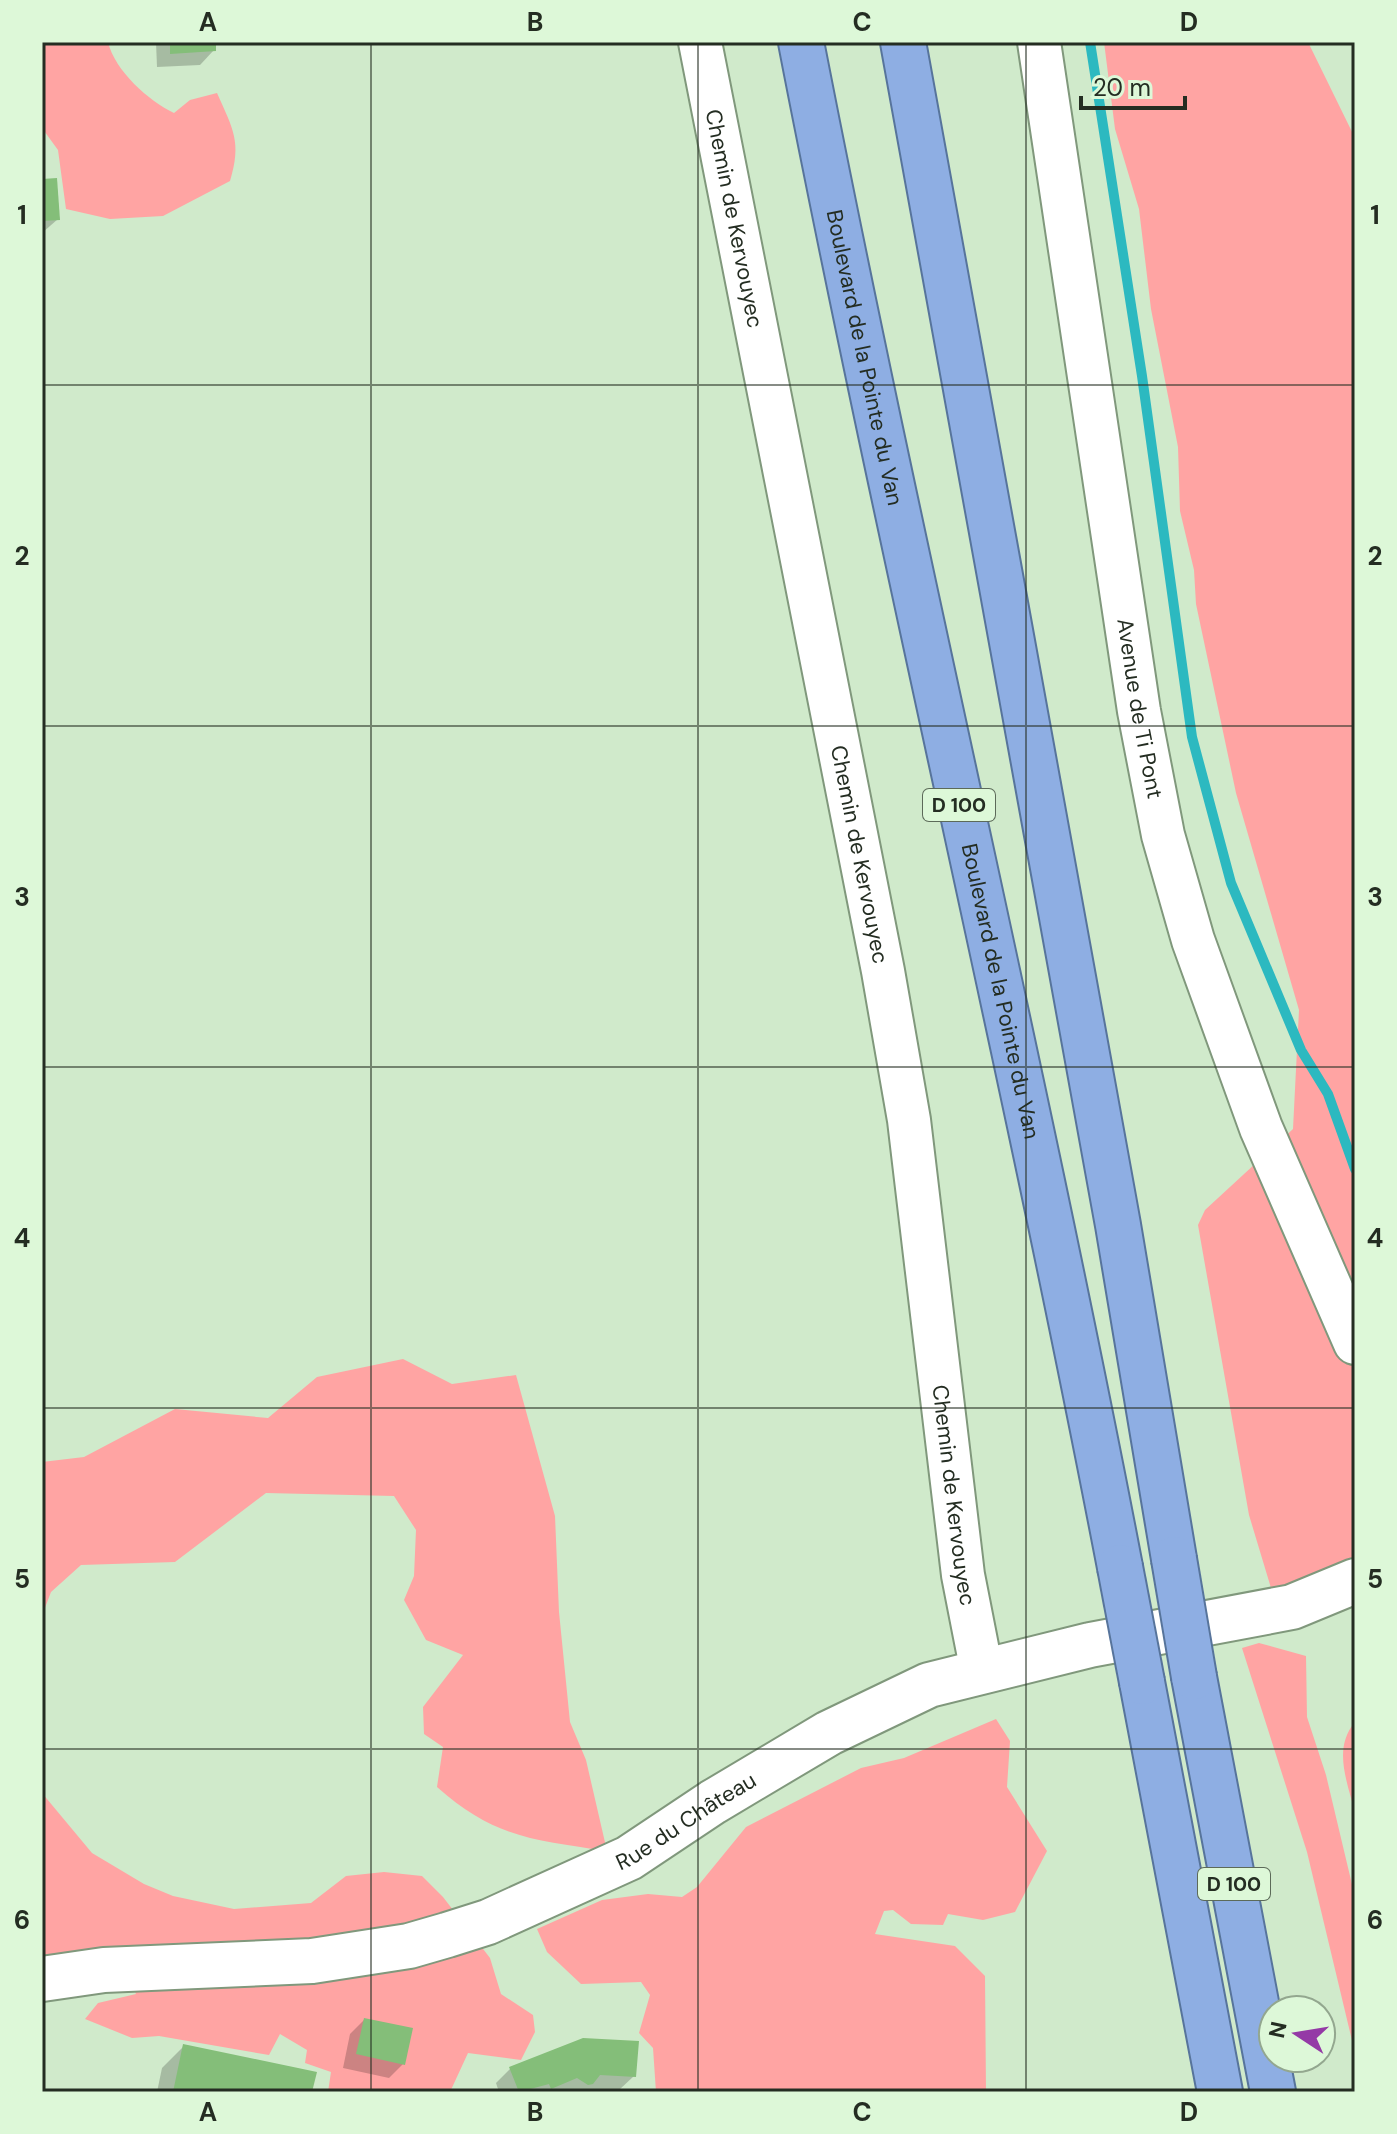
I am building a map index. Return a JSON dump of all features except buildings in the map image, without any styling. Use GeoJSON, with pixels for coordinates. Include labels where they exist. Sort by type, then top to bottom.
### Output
{"type":"FeatureCollection","features":[{"type":"Feature","properties":{"kind":"highway","name":"Boulevard de la Pointe du Van"},"geometry":{"type":"LineString","coordinates":[[801,42],[953,775],[1067,1288],[1220,2092]]}},
{"type":"Feature","properties":{"kind":"highway","name":"D 100"},"geometry":{"type":"LineString","coordinates":[[903,42],[1118,1225],[1194,1677],[1273,2092]]}},
{"type":"Feature","properties":{"kind":"street","name":"Chemin de Kervouyec"},"geometry":{"type":"LineString","coordinates":[[700,42],[904,1091],[933,1303],[963,1575],[982,1672]]}},
{"type":"Feature","properties":{"kind":"street","name":"Avenue de Ti Pont"},"geometry":{"type":"LineString","coordinates":[[1039,42],[1139,711],[1163,835],[1193,940],[1239,1072],[1355,1343]]}},
{"type":"Feature","properties":{"kind":"street","name":"Rue du Château"},"geometry":{"type":"LineString","coordinates":[[49,1984],[104,1970],[312,1961],[359,1955],[409,1946],[488,1922],[629,1858],[713,1802],[866,1714],[929,1685],[1090,1645],[1292,1607],[1355,1581]]}},
{"type":"Feature","properties":{"kind":"street"},"geometry":{"type":"LineString","coordinates":[[1355,1581],[1355,1594]]}},
{"type":"Feature","properties":{"kind":"street","name":"Rue du Château"},"geometry":{"type":"LineString","coordinates":[[1292,1607],[1355,1617]]}},
{"type":"Feature","properties":{"kind":"shaded area"},"geometry":{"type":"Polygon","coordinates":[[[42,42],[108,42],[118,64],[134,84],[174,113],[190,100],[217,93],[234,136],[235,156],[230,181],[163,216],[110,219],[66,209],[58,150],[42,128],[42,42]]]}},
{"type":"Feature","properties":{"kind":"shaded area"},"geometry":{"type":"Polygon","coordinates":[[[1104,42],[1308,42],[1355,138],[1355,1570],[1274,1598],[1249,1515],[1198,1225],[1205,1210],[1293,1129],[1299,1010],[1236,793],[1196,604],[1194,570],[1180,511],[1178,447],[1151,309],[1139,209],[1115,129],[1104,42]]]}},
{"type":"Feature","properties":{"kind":"shaded area"},"geometry":{"type":"Polygon","coordinates":[[[403,1359],[452,1384],[516,1375],[555,1516],[559,1612],[570,1722],[586,1760],[607,1851],[558,1844],[497,1827],[477,1817],[437,1787],[443,1747],[424,1734],[423,1707],[463,1655],[426,1640],[404,1600],[414,1576],[416,1530],[394,1496],[266,1493],[175,1562],[81,1565],[51,1592],[43,1613],[45,1662],[42,1667],[42,1462],[84,1457],[175,1409],[268,1418],[317,1377],[403,1359]]]}},
{"type":"Feature","properties":{"kind":"shaded area"},"geometry":{"type":"Polygon","coordinates":[[[1259,1643],[1306,1656],[1307,1717],[1326,1775],[1355,1897],[1355,2053],[1307,1852],[1242,1648],[1259,1643]]]}},
{"type":"Feature","properties":{"kind":"shaded area"},"geometry":{"type":"Polygon","coordinates":[[[996,1719],[1010,1741],[1007,1787],[1047,1851],[1015,1912],[983,1920],[948,1914],[943,1925],[911,1924],[893,1910],[884,1911],[875,1934],[955,1946],[985,1976],[986,2092],[656,2092],[653,2048],[639,2033],[650,1995],[641,1982],[581,1984],[547,1952],[537,1929],[602,1900],[648,1894],[682,1897],[697,1887],[746,1827],[861,1768],[904,1758],[996,1719]]]}},
{"type":"Feature","properties":{"kind":"shaded area"},"geometry":{"type":"Polygon","coordinates":[[[1355,1722],[1355,1813],[1343,1755],[1348,1732],[1355,1722]]]}},
{"type":"Feature","properties":{"kind":"shaded area"},"geometry":{"type":"Polygon","coordinates":[[[42,1793],[92,1853],[144,1884],[173,1896],[234,1909],[311,1903],[346,1876],[384,1872],[422,1876],[443,1897],[490,1958],[501,1994],[533,2015],[535,2032],[521,2060],[468,2053],[450,2092],[328,2092],[331,2072],[305,2063],[307,2050],[280,2034],[269,2055],[159,2036],[132,2038],[85,2019],[98,2003],[136,1994],[124,1969],[42,1978],[42,1793]]]}},
{"type":"Feature","properties":{"kind":"waterway"},"geometry":{"type":"LineString","coordinates":[[1090,42],[1142,376],[1192,737],[1231,883],[1301,1050],[1328,1094],[1355,1169]]}}]}
